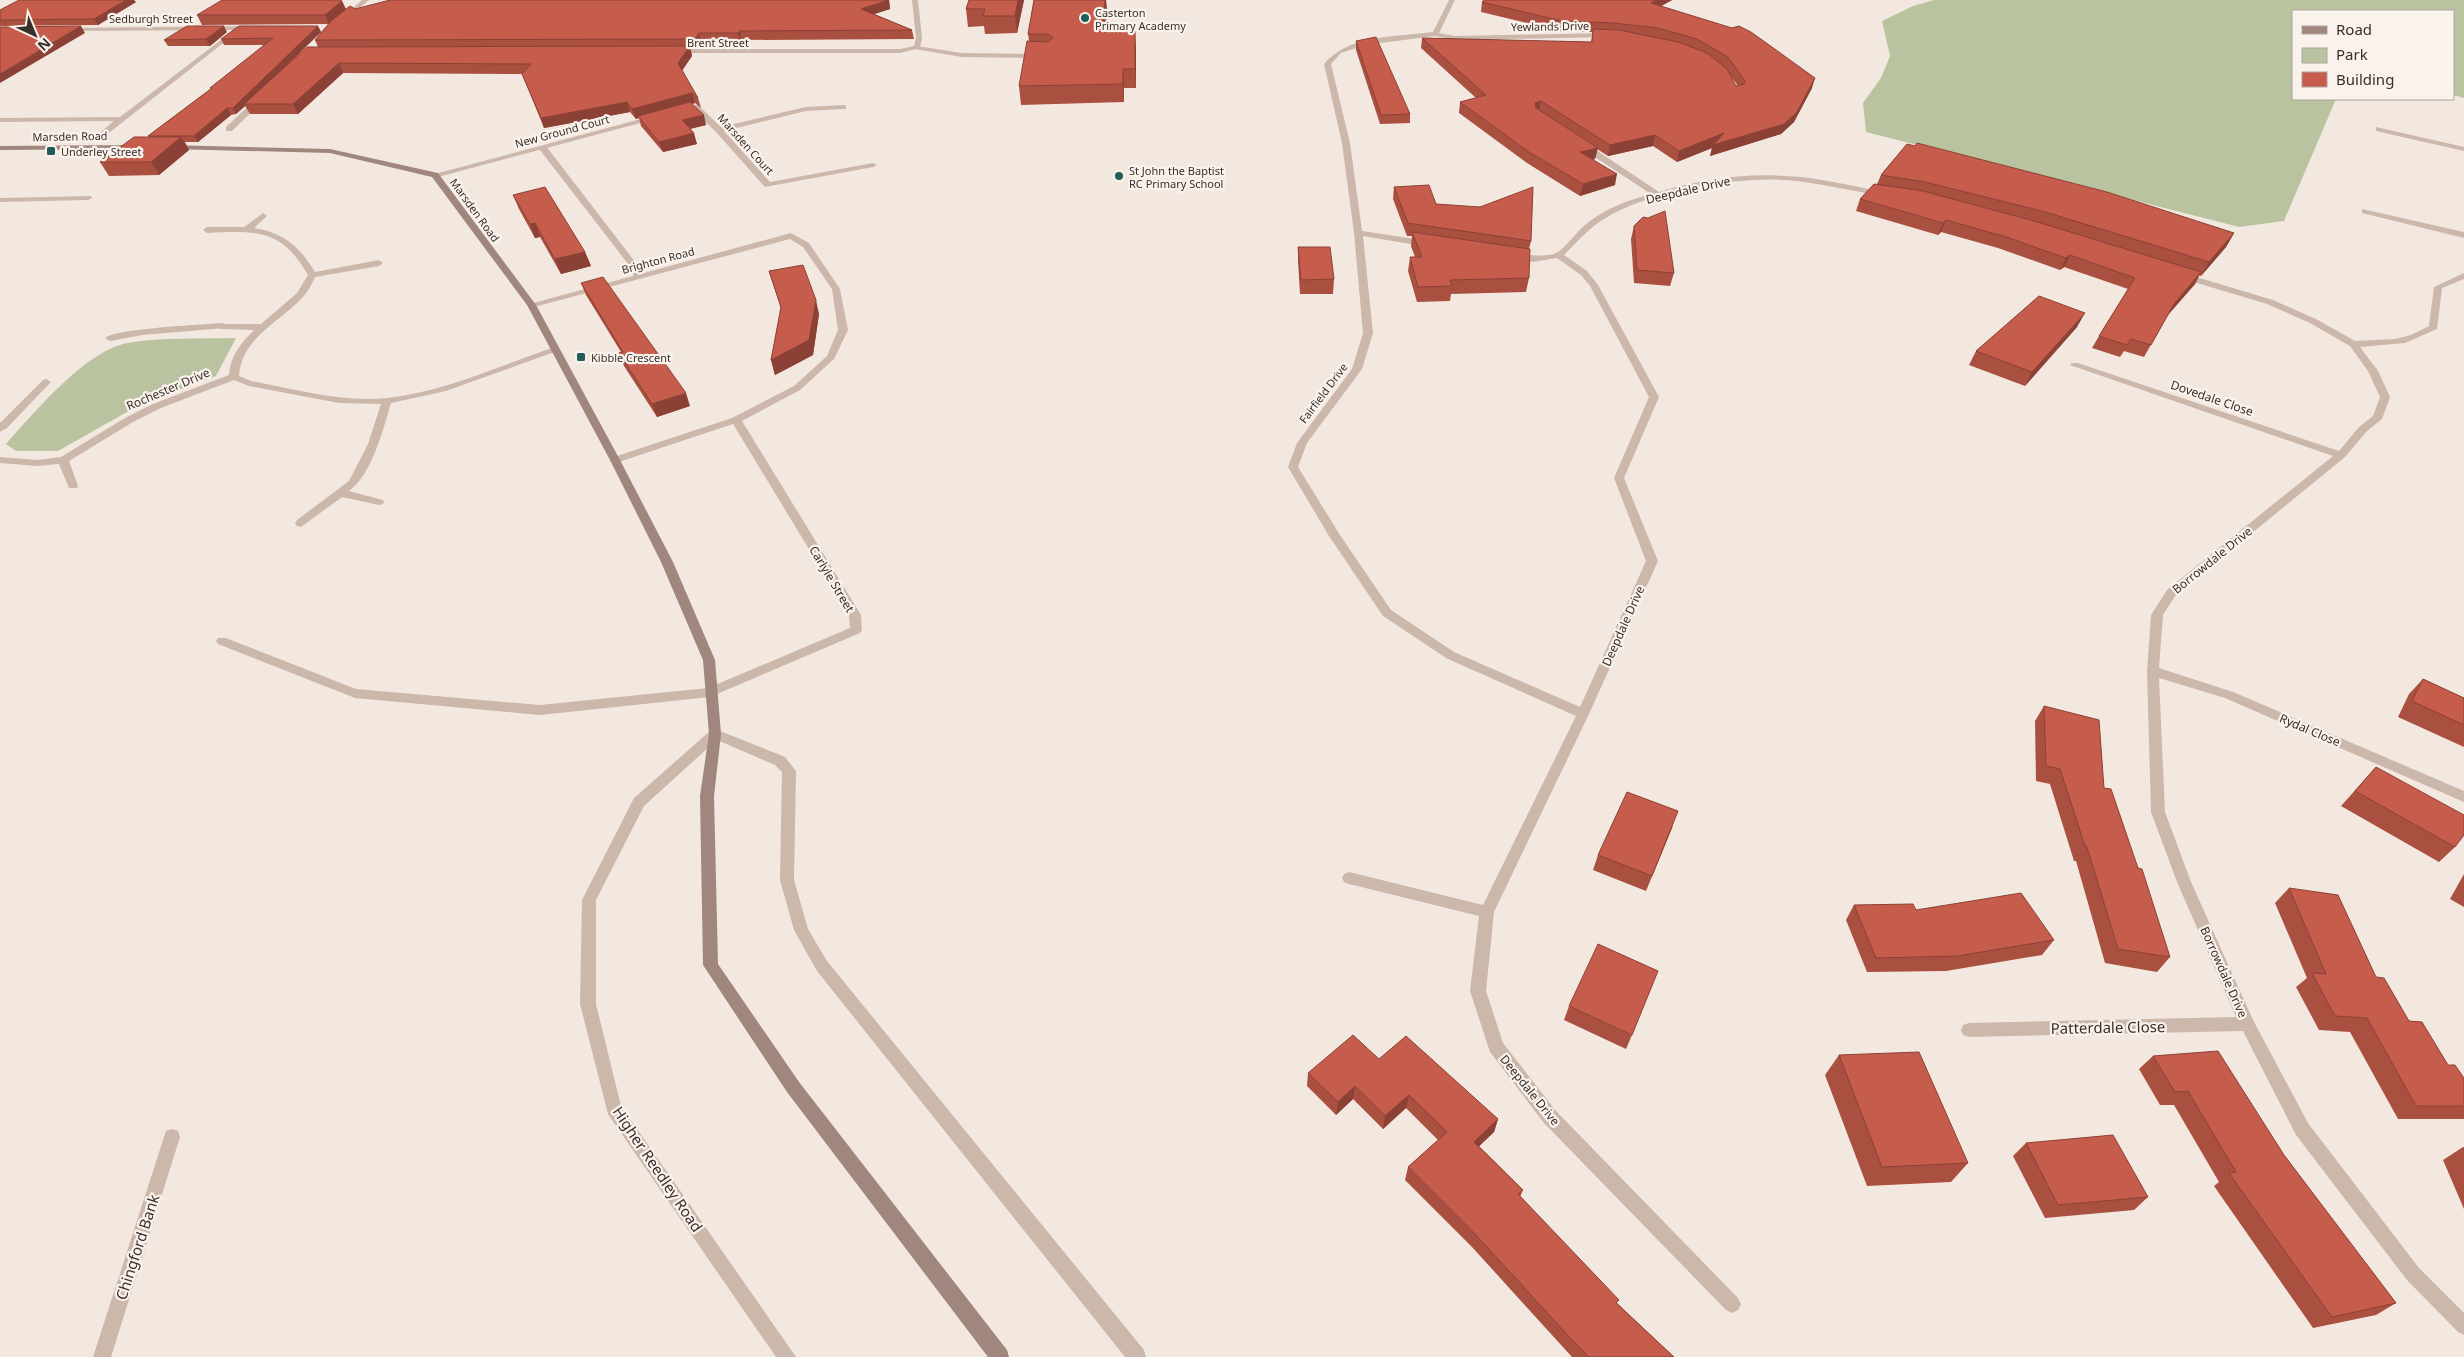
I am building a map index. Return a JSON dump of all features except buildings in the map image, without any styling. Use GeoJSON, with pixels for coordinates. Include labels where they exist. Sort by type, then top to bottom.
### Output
{"type":"FeatureCollection","features":[{"type":"Feature","properties":{"kind":"street"},"geometry":{"type":"LineString","coordinates":[[332,28],[366,0]]}},
{"type":"Feature","properties":{"kind":"street"},"geometry":{"type":"LineString","coordinates":[[916,0],[920,38],[917,48]]}},
{"type":"Feature","properties":{"kind":"street"},"geometry":{"type":"LineString","coordinates":[[1435,34],[1452,0]]}},
{"type":"Feature","properties":{"kind":"street"},"geometry":{"type":"LineString","coordinates":[[102,134],[240,28]]}},
{"type":"Feature","properties":{"kind":"street","name":"Sedburgh Street"},"geometry":{"type":"LineString","coordinates":[[62,29],[259,28]]}},
{"type":"Feature","properties":{"kind":"street","name":"Yewlands Drive"},"geometry":{"type":"LineString","coordinates":[[1435,34],[1456,38],[1605,35],[1621,37]]}},
{"type":"Feature","properties":{"kind":"street","name":"Fairfield Drive"},"geometry":{"type":"LineString","coordinates":[[1435,34],[1364,43],[1339,52],[1327,64],[1346,143],[1358,233],[1368,333],[1357,369],[1302,443],[1294,467],[1335,536],[1387,613],[1450,655],[1583,714]]}},
{"type":"Feature","properties":{"kind":"street","name":"Brent Street"},"geometry":{"type":"LineString","coordinates":[[664,52],[873,52],[917,48],[962,55],[1050,56]]}},
{"type":"Feature","properties":{"kind":"street"},"geometry":{"type":"LineString","coordinates":[[229,129],[269,91]]}},
{"type":"Feature","properties":{"kind":"street","name":"Marsden Court"},"geometry":{"type":"LineString","coordinates":[[685,110],[695,107],[719,130],[768,185],[873,165]]}},
{"type":"Feature","properties":{"kind":"street"},"geometry":{"type":"LineString","coordinates":[[719,130],[806,110],[843,107]]}},
{"type":"Feature","properties":{"kind":"street","name":"New Ground Court"},"geometry":{"type":"LineString","coordinates":[[435,174],[543,148],[666,115]]}},
{"type":"Feature","properties":{"kind":"street"},"geometry":{"type":"LineString","coordinates":[[0,120],[121,120]]}},
{"type":"Feature","properties":{"kind":"street"},"geometry":{"type":"LineString","coordinates":[[2379,130],[2464,149]]}},
{"type":"Feature","properties":{"kind":"street"},"geometry":{"type":"LineString","coordinates":[[1578,142],[1657,194]]}},
{"type":"Feature","properties":{"kind":"street","name":"Marsden Road"},"geometry":{"type":"LineString","coordinates":[[0,148],[143,147]]}},
{"type":"Feature","properties":{"kind":"street","name":"Marsden Road"},"geometry":{"type":"LineString","coordinates":[[162,147],[330,151],[435,174],[531,305],[615,460],[667,562],[709,660],[710,692]]}},
{"type":"Feature","properties":{"kind":"street"},"geometry":{"type":"LineString","coordinates":[[543,148],[636,269],[637,277]]}},
{"type":"Feature","properties":{"kind":"street","name":"Deepdale Drive"},"geometry":{"type":"LineString","coordinates":[[1732,1304],[1550,1117],[1496,1047],[1478,991],[1487,912],[1583,714],[1652,561],[1619,478],[1654,397],[1594,285],[1584,273],[1559,255],[1578,236],[1607,213],[1657,194],[1746,177],[1786,178],[1892,195]]}},
{"type":"Feature","properties":{"kind":"street"},"geometry":{"type":"LineString","coordinates":[[0,200],[88,198]]}},
{"type":"Feature","properties":{"kind":"street"},"geometry":{"type":"LineString","coordinates":[[2365,211],[2464,234]]}},
{"type":"Feature","properties":{"kind":"street"},"geometry":{"type":"LineString","coordinates":[[246,230],[263,216]]}},
{"type":"Feature","properties":{"kind":"street"},"geometry":{"type":"LineString","coordinates":[[207,230],[246,230],[272,235],[290,244],[304,258],[312,275]]}},
{"type":"Feature","properties":{"kind":"street"},"geometry":{"type":"LineString","coordinates":[[1358,233],[1437,246]]}},
{"type":"Feature","properties":{"kind":"street","name":"Brighton Road"},"geometry":{"type":"LineString","coordinates":[[531,305],[791,236],[806,244],[836,289],[843,330],[831,357],[796,388],[736,420]]}},
{"type":"Feature","properties":{"kind":"street"},"geometry":{"type":"LineString","coordinates":[[1505,256],[1533,259],[1559,255]]}},
{"type":"Feature","properties":{"kind":"street"},"geometry":{"type":"LineString","coordinates":[[378,264],[312,275],[300,295],[262,327],[240,353],[233,367],[234,377],[249,383],[339,400],[387,401],[443,389],[555,350]]}},
{"type":"Feature","properties":{"kind":"street","name":"Borrowdale Drive"},"geometry":{"type":"LineString","coordinates":[[2165,270],[2270,302],[2313,320],[2352,344],[2374,371],[2385,396],[2378,417],[2363,429],[2341,455],[2171,592],[2157,615],[2153,671],[2158,812],[2184,882],[2247,1024],[2302,1129],[2413,1274],[2464,1326]]}},
{"type":"Feature","properties":{"kind":"street"},"geometry":{"type":"LineString","coordinates":[[2352,344],[2394,342],[2417,337],[2434,327],[2438,287],[2464,276]]}},
{"type":"Feature","properties":{"kind":"street"},"geometry":{"type":"LineString","coordinates":[[110,338],[125,334],[222,326],[262,327]]}},
{"type":"Feature","properties":{"kind":"street","name":"Dovedale Close"},"geometry":{"type":"LineString","coordinates":[[2075,365],[2341,455]]}},
{"type":"Feature","properties":{"kind":"street","name":"Rochester Drive"},"geometry":{"type":"LineString","coordinates":[[0,460],[36,463],[62,460],[84,450],[129,420],[157,406],[234,377]]}},
{"type":"Feature","properties":{"kind":"street"},"geometry":{"type":"LineString","coordinates":[[1,428],[46,382]]}},
{"type":"Feature","properties":{"kind":"street"},"geometry":{"type":"LineString","coordinates":[[301,524],[353,483],[363,467],[387,401]]}},
{"type":"Feature","properties":{"kind":"street"},"geometry":{"type":"LineString","coordinates":[[615,460],[736,420]]}},
{"type":"Feature","properties":{"kind":"street","name":"Carlyle Street"},"geometry":{"type":"LineString","coordinates":[[710,692],[856,630],[855,615],[736,420]]}},
{"type":"Feature","properties":{"kind":"street"},"geometry":{"type":"LineString","coordinates":[[62,460],[74,486]]}},
{"type":"Feature","properties":{"kind":"street"},"geometry":{"type":"LineString","coordinates":[[341,494],[379,502]]}},
{"type":"Feature","properties":{"kind":"street"},"geometry":{"type":"LineString","coordinates":[[222,641],[355,693],[540,710],[710,692],[715,734],[707,796],[711,965],[792,1087],[1000,1357]]}},
{"type":"Feature","properties":{"kind":"street","name":"Rydal Close"},"geometry":{"type":"LineString","coordinates":[[2153,671],[2229,695],[2464,797]]}},
{"type":"Feature","properties":{"kind":"street"},"geometry":{"type":"LineString","coordinates":[[715,734],[780,761],[789,771],[787,880],[801,930],[822,966],[1137,1357]]}},
{"type":"Feature","properties":{"kind":"street","name":"Higher Reedley Road"},"geometry":{"type":"LineString","coordinates":[[715,734],[639,802],[589,900],[588,1004],[614,1109],[787,1357]]}},
{"type":"Feature","properties":{"kind":"street"},"geometry":{"type":"LineString","coordinates":[[1349,878],[1487,912]]}},
{"type":"Feature","properties":{"kind":"street","name":"Patterdale Close"},"geometry":{"type":"LineString","coordinates":[[1969,1030],[2247,1024]]}},
{"type":"Feature","properties":{"kind":"street","name":"Chingford Bank"},"geometry":{"type":"LineString","coordinates":[[102,1357],[172,1137]]}},
{"type":"Feature","properties":{"kind":"green space"},"geometry":{"type":"Polygon","coordinates":[[[1934,0],[2464,0],[2464,98],[2454,95],[2454,10],[2292,10],[2292,100],[2336,100],[2284,221],[2239,227],[1866,132],[1863,103],[1881,78],[1890,56],[1882,21],[1913,6],[1934,0]]]}},
{"type":"Feature","properties":{"kind":"green space"},"geometry":{"type":"Polygon","coordinates":[[[236,338],[216,376],[141,404],[58,451],[16,451],[6,444],[62,384],[95,357],[112,348],[128,343],[154,340],[236,338]]]}},
{"type":"Feature","properties":{"kind":"place","name":"Casterton Primary Academy"},"geometry":{"type":"Point","coordinates":[1085,18]}},
{"type":"Feature","properties":{"kind":"place","name":"Underley Street"},"geometry":{"type":"Point","coordinates":[51,151]}},
{"type":"Feature","properties":{"kind":"place","name":"St John the Baptist RC Primary School"},"geometry":{"type":"Point","coordinates":[1119,176]}},
{"type":"Feature","properties":{"kind":"place","name":"Kibble Crescent"},"geometry":{"type":"Point","coordinates":[581,357]}}]}
